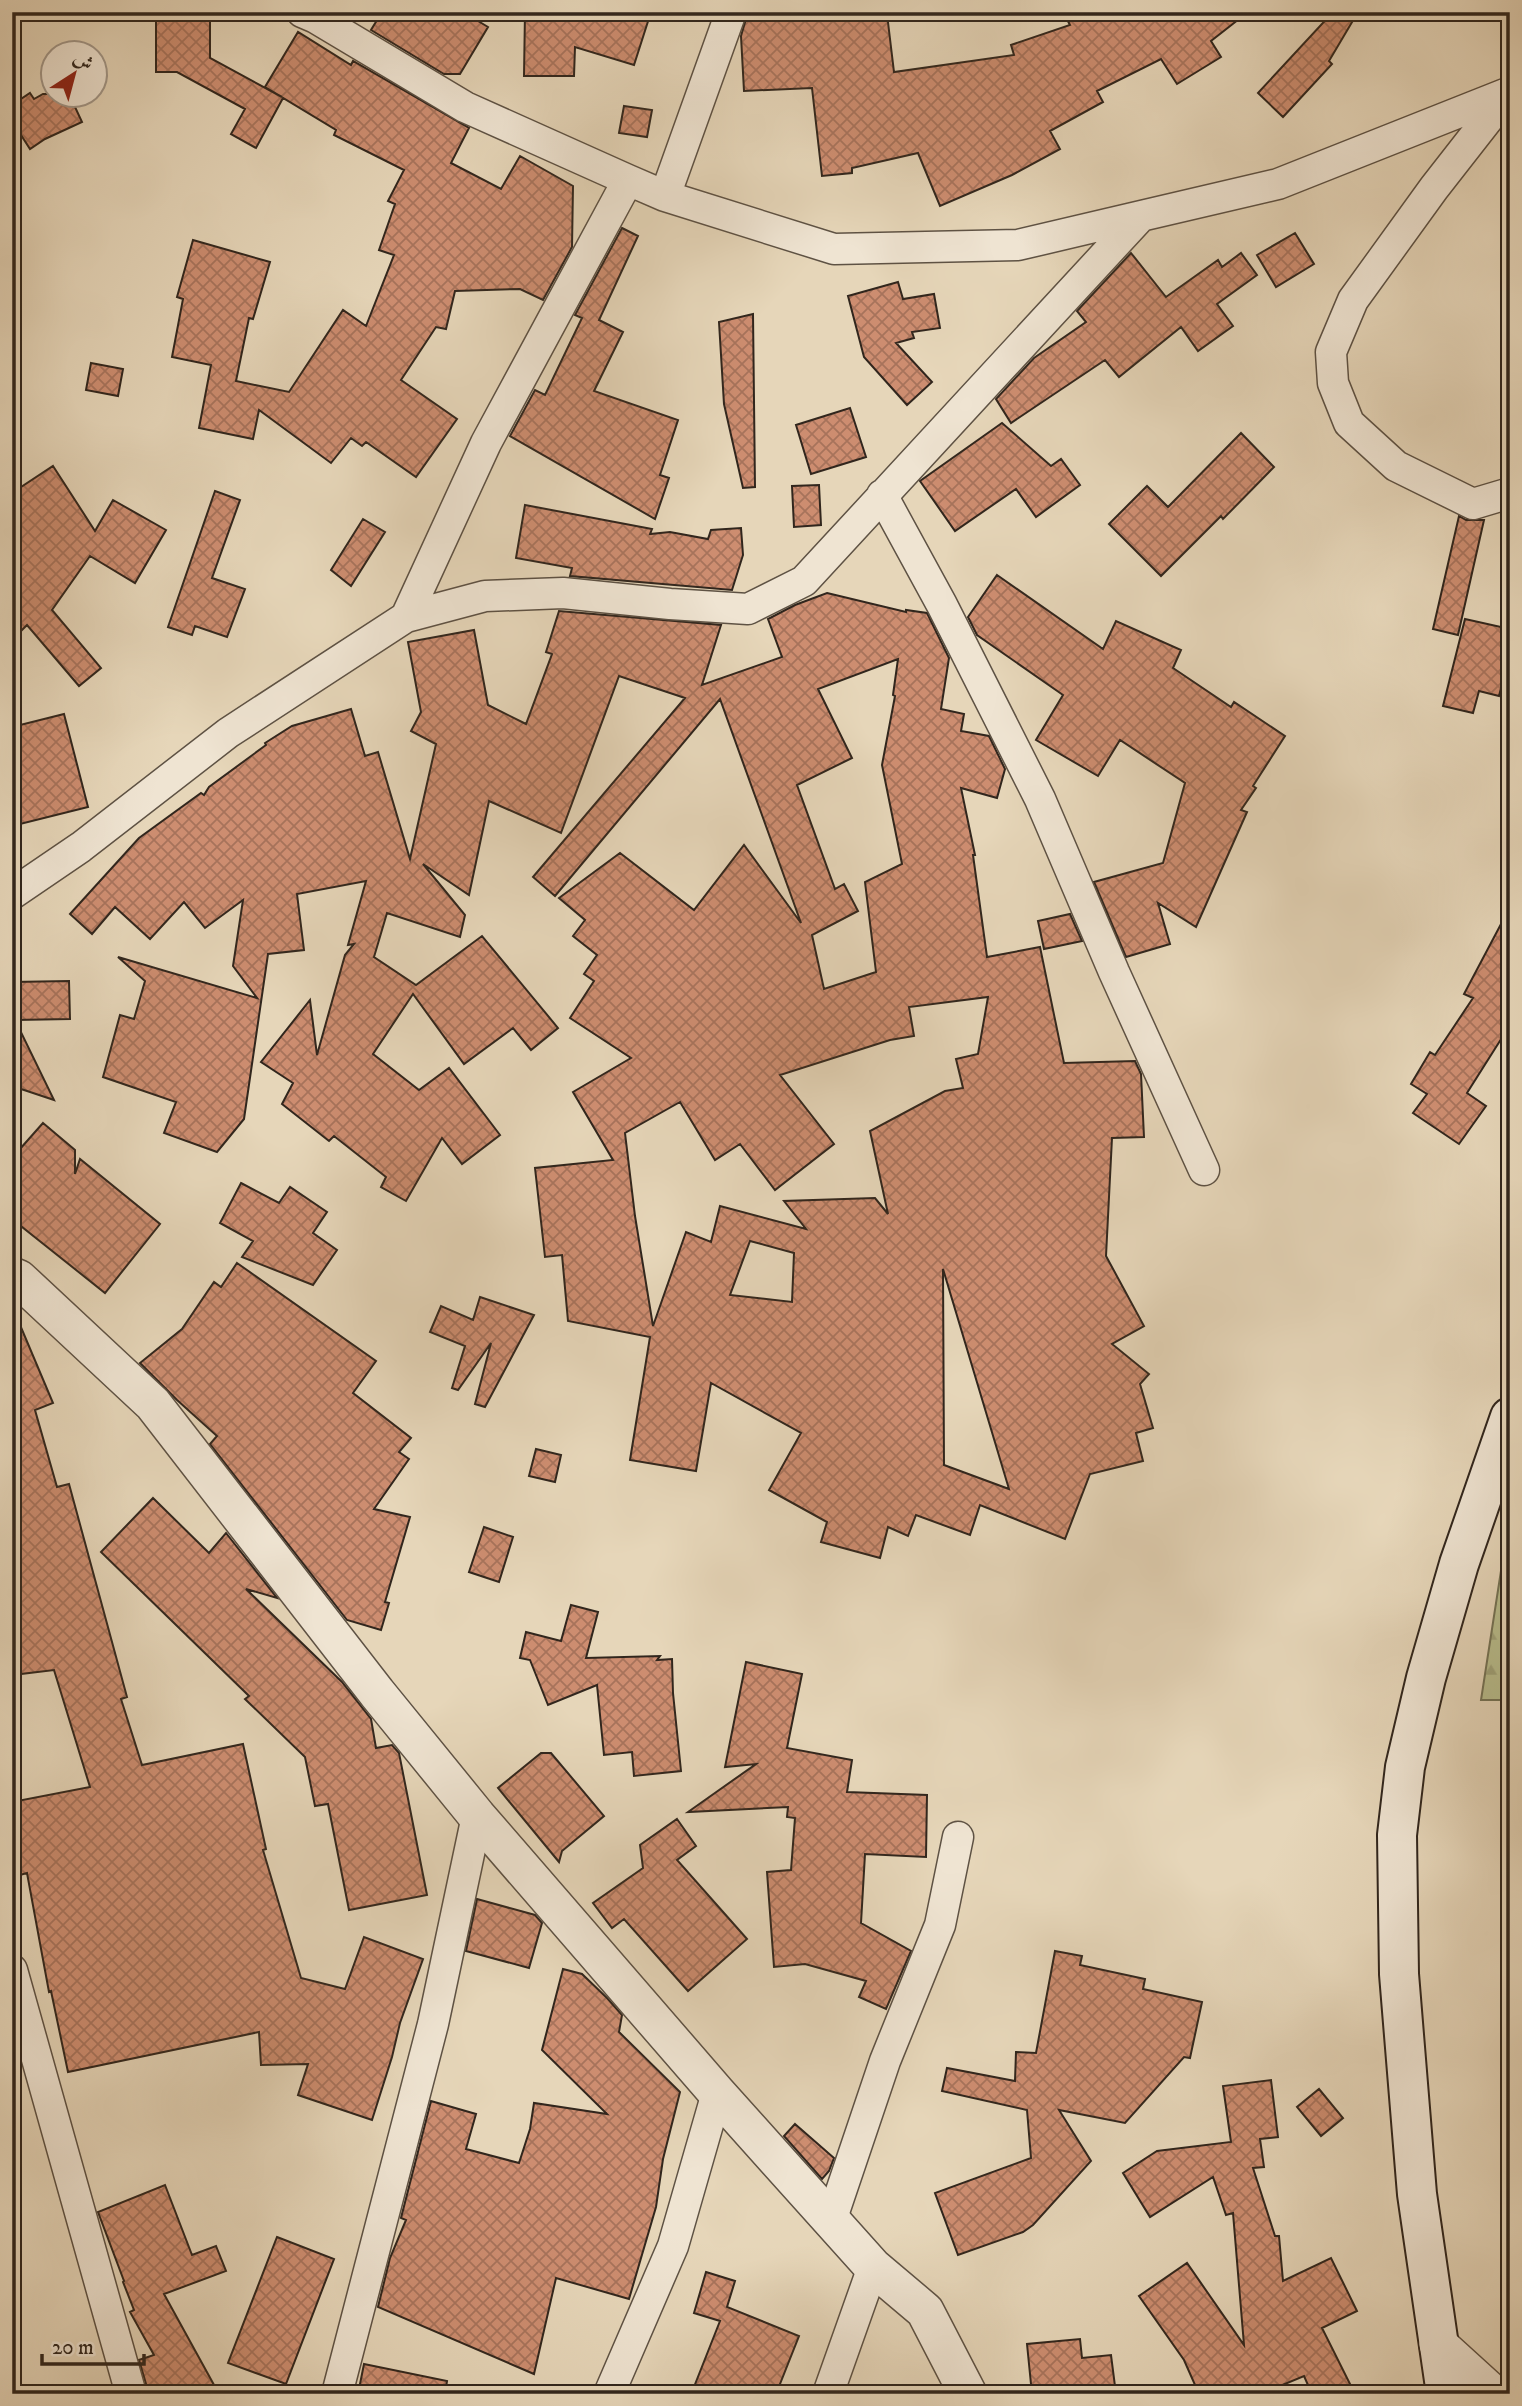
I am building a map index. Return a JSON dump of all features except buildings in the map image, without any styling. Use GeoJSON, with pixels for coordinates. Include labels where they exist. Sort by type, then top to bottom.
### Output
{"type":"FeatureCollection","features":[{"type":"Feature","properties":{"kind":"main road"},"geometry":{"type":"LineString","coordinates":[[1446,2394],[1417,2194],[1399,1974],[1397,1835],[1405,1767],[1426,1678],[1460,1564],[1510,1417]]}},
{"type":"Feature","properties":{"kind":"street"},"geometry":{"type":"LineString","coordinates":[[302,12],[465,107],[628,180],[665,196],[834,249],[1018,245],[1278,184],[1509,92]]}},
{"type":"Feature","properties":{"kind":"street"},"geometry":{"type":"LineString","coordinates":[[665,196],[731,12]]}},
{"type":"Feature","properties":{"kind":"street"},"geometry":{"type":"LineString","coordinates":[[1509,92],[1434,188],[1353,300],[1331,352],[1333,383],[1349,423],[1396,467],[1473,505],[1510,493]]}},
{"type":"Feature","properties":{"kind":"street"},"geometry":{"type":"LineString","coordinates":[[406,617],[486,443],[628,180]]}},
{"type":"Feature","properties":{"kind":"street"},"geometry":{"type":"LineString","coordinates":[[12,894],[81,847],[228,733],[406,617],[485,596],[563,593],[748,609],[804,581],[1142,216]]}},
{"type":"Feature","properties":{"kind":"street"},"geometry":{"type":"LineString","coordinates":[[882,495],[942,605],[1040,799],[1114,972],[1204,1170]]}},
{"type":"Feature","properties":{"kind":"street"},"geometry":{"type":"LineString","coordinates":[[12,1276],[19,1279],[153,1404],[368,1682],[477,1816],[716,2093],[831,2221],[873,2267],[925,2311],[968,2394]]}},
{"type":"Feature","properties":{"kind":"street"},"geometry":{"type":"LineString","coordinates":[[337,2394],[433,2024],[477,1816]]}},
{"type":"Feature","properties":{"kind":"street"},"geometry":{"type":"LineString","coordinates":[[831,2221],[885,2062],[940,1925],[958,1837]]}},
{"type":"Feature","properties":{"kind":"street"},"geometry":{"type":"LineString","coordinates":[[12,1970],[131,2394]]}},
{"type":"Feature","properties":{"kind":"street"},"geometry":{"type":"LineString","coordinates":[[610,2394],[673,2246],[716,2093]]}},
{"type":"Feature","properties":{"kind":"street"},"geometry":{"type":"LineString","coordinates":[[828,2394],[873,2267]]}},
{"type":"Feature","properties":{"kind":"street"},"geometry":{"type":"LineString","coordinates":[[1438,2344],[1493,2394]]}},
{"type":"Feature","properties":{"kind":"green space"},"geometry":{"type":"Polygon","coordinates":[[[1510,1522],[1510,1700],[1481,1700],[1507,1532],[1510,1522]]]}}]}
